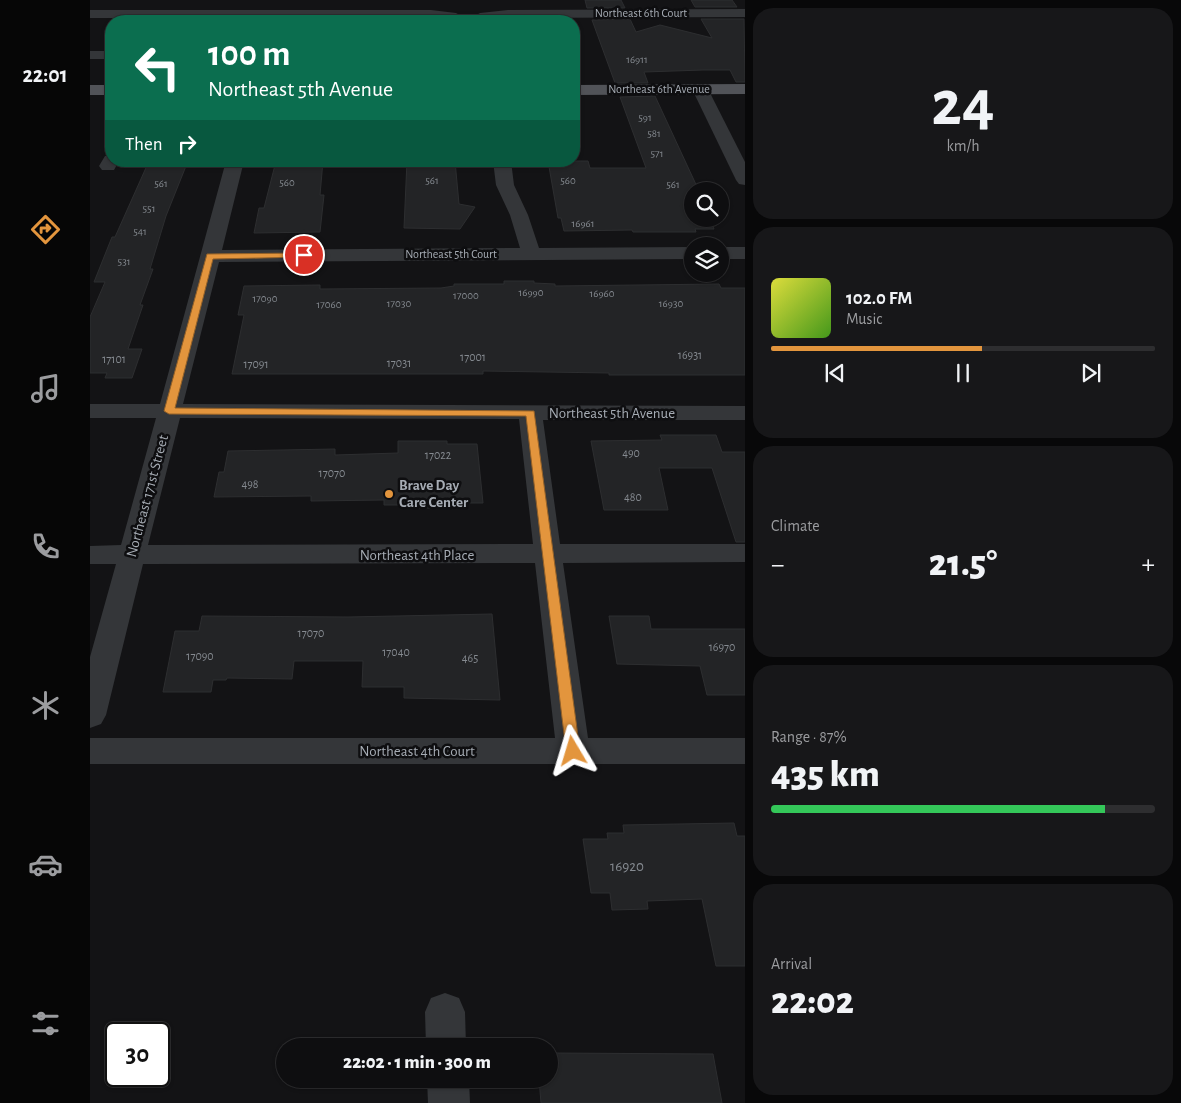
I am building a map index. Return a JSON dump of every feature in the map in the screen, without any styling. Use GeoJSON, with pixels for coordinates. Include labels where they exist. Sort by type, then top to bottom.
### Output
{"type":"FeatureCollection","features":[{"type":"Feature","properties":{"kind":"main road","name":"Northeast 6th Avenue"},"geometry":{"type":"LineString","coordinates":[[580,90],[745,89]]}},
{"type":"Feature","properties":{"kind":"main road"},"geometry":{"type":"LineString","coordinates":[[90,90],[105,90]]}},
{"type":"Feature","properties":{"kind":"street"},"geometry":{"type":"LineString","coordinates":[[659,0],[666,13]]}},
{"type":"Feature","properties":{"kind":"street","name":"Northeast 6th Court"},"geometry":{"type":"LineString","coordinates":[[90,14],[274,6],[431,14],[745,13]]}},
{"type":"Feature","properties":{"kind":"street"},"geometry":{"type":"LineString","coordinates":[[90,55],[105,55]]}},
{"type":"Feature","properties":{"kind":"street"},"geometry":{"type":"LineString","coordinates":[[700,89],[745,180]]}},
{"type":"Feature","properties":{"kind":"street","name":"Northeast 171st Street"},"geometry":{"type":"LineString","coordinates":[[90,715],[233,167]]}},
{"type":"Feature","properties":{"kind":"street"},"geometry":{"type":"LineString","coordinates":[[503,167],[505,186],[520,215],[531,253]]}},
{"type":"Feature","properties":{"kind":"street","name":"Northeast 5th Court"},"geometry":{"type":"LineString","coordinates":[[210,256],[684,253]]}},
{"type":"Feature","properties":{"kind":"street"},"geometry":{"type":"LineString","coordinates":[[729,253],[745,253]]}},
{"type":"Feature","properties":{"kind":"street","name":"Northeast 5th Avenue"},"geometry":{"type":"LineString","coordinates":[[90,411],[745,413]]}},
{"type":"Feature","properties":{"kind":"street"},"geometry":{"type":"LineString","coordinates":[[530,413],[573,751]]}},
{"type":"Feature","properties":{"kind":"street","name":"Northeast 4th Place"},"geometry":{"type":"LineString","coordinates":[[90,555],[745,553]]}},
{"type":"Feature","properties":{"kind":"street","name":"Northeast 4th Court"},"geometry":{"type":"LineString","coordinates":[[90,751],[745,751]]}},
{"type":"Feature","properties":{"kind":"street"},"geometry":{"type":"LineString","coordinates":[[448,1088],[449,1103]]}},
{"type":"Feature","properties":{"kind":"building"},"geometry":{"type":"Polygon","coordinates":[[[585,0],[621,0],[625,8],[587,8],[585,0]]]}},
{"type":"Feature","properties":{"kind":"building"},"geometry":{"type":"Polygon","coordinates":[[[691,0],[732,0],[737,7],[695,7],[691,0]]]}},
{"type":"Feature","properties":{"kind":"building"},"geometry":{"type":"Polygon","coordinates":[[[630,19],[636,32],[660,25],[712,38],[701,19],[744,19],[745,82],[736,82],[730,70],[703,70],[644,72],[648,83],[615,83],[592,20],[630,19]]]}},
{"type":"Feature","properties":{"kind":"building"},"geometry":{"type":"Polygon","coordinates":[[[655,96],[695,182],[684,182],[684,227],[713,227],[714,229],[695,229],[696,232],[633,232],[632,230],[564,231],[561,218],[558,218],[549,167],[580,167],[580,161],[588,161],[590,168],[646,168],[620,97],[655,96]]]}},
{"type":"Feature","properties":{"kind":"building"},"geometry":{"type":"Polygon","coordinates":[[[146,167],[186,167],[166,216],[150,269],[153,269],[140,305],[143,305],[128,349],[142,349],[132,378],[105,378],[107,373],[90,373],[90,317],[105,282],[94,282],[112,237],[115,237],[146,167]]]}},
{"type":"Feature","properties":{"kind":"building"},"geometry":{"type":"Polygon","coordinates":[[[274,167],[322,167],[320,195],[324,195],[320,232],[254,233],[259,208],[264,208],[274,167]]]}},
{"type":"Feature","properties":{"kind":"building"},"geometry":{"type":"Polygon","coordinates":[[[407,167],[456,167],[459,204],[475,207],[460,229],[404,228],[407,167]]]}},
{"type":"Feature","properties":{"kind":"building"},"geometry":{"type":"Polygon","coordinates":[[[504,281],[534,281],[534,283],[555,284],[555,286],[719,284],[721,288],[745,288],[745,375],[609,375],[609,373],[483,371],[483,374],[232,374],[244,315],[238,315],[244,286],[320,285],[320,289],[441,288],[454,286],[454,284],[504,284],[504,281]]]}},
{"type":"Feature","properties":{"kind":"building"},"geometry":{"type":"Polygon","coordinates":[[[660,435],[716,435],[722,452],[745,452],[745,542],[736,542],[712,468],[659,468],[668,510],[604,510],[591,441],[662,440],[660,435]]]}},
{"type":"Feature","properties":{"kind":"building"},"geometry":{"type":"Polygon","coordinates":[[[398,441],[447,441],[447,444],[477,444],[483,503],[467,503],[467,508],[409,508],[409,505],[384,505],[384,500],[311,501],[311,496],[214,497],[219,472],[224,472],[228,451],[335,449],[335,455],[398,453],[398,441]]]}},
{"type":"Feature","properties":{"kind":"building"},"geometry":{"type":"Polygon","coordinates":[[[492,614],[500,700],[404,698],[404,687],[362,687],[363,661],[294,661],[292,679],[227,678],[226,680],[213,680],[211,692],[163,692],[175,631],[199,631],[202,616],[348,617],[492,614]]]}},
{"type":"Feature","properties":{"kind":"building"},"geometry":{"type":"Polygon","coordinates":[[[609,616],[649,616],[651,629],[745,629],[745,695],[707,695],[700,666],[617,664],[609,616]]]}},
{"type":"Feature","properties":{"kind":"building"},"geometry":{"type":"Polygon","coordinates":[[[734,823],[737,836],[745,836],[745,966],[716,966],[702,899],[647,901],[648,909],[612,910],[610,893],[591,893],[583,839],[608,839],[607,833],[624,833],[623,825],[734,823]]]}},
{"type":"Feature","properties":{"kind":"building"},"geometry":{"type":"Polygon","coordinates":[[[558,1053],[713,1054],[722,1103],[541,1103],[540,1088],[558,1088],[558,1053]]]}},
{"type":"Feature","properties":{"kind":"place","name":"Brave Day Care Center"},"geometry":{"type":"Point","coordinates":[389,494]}},
{"type":"Feature","properties":{"kind":"route"},"geometry":{"type":"LineString","coordinates":[[304,255],[210,256],[169,411],[530,413],[573,751]]}}]}
